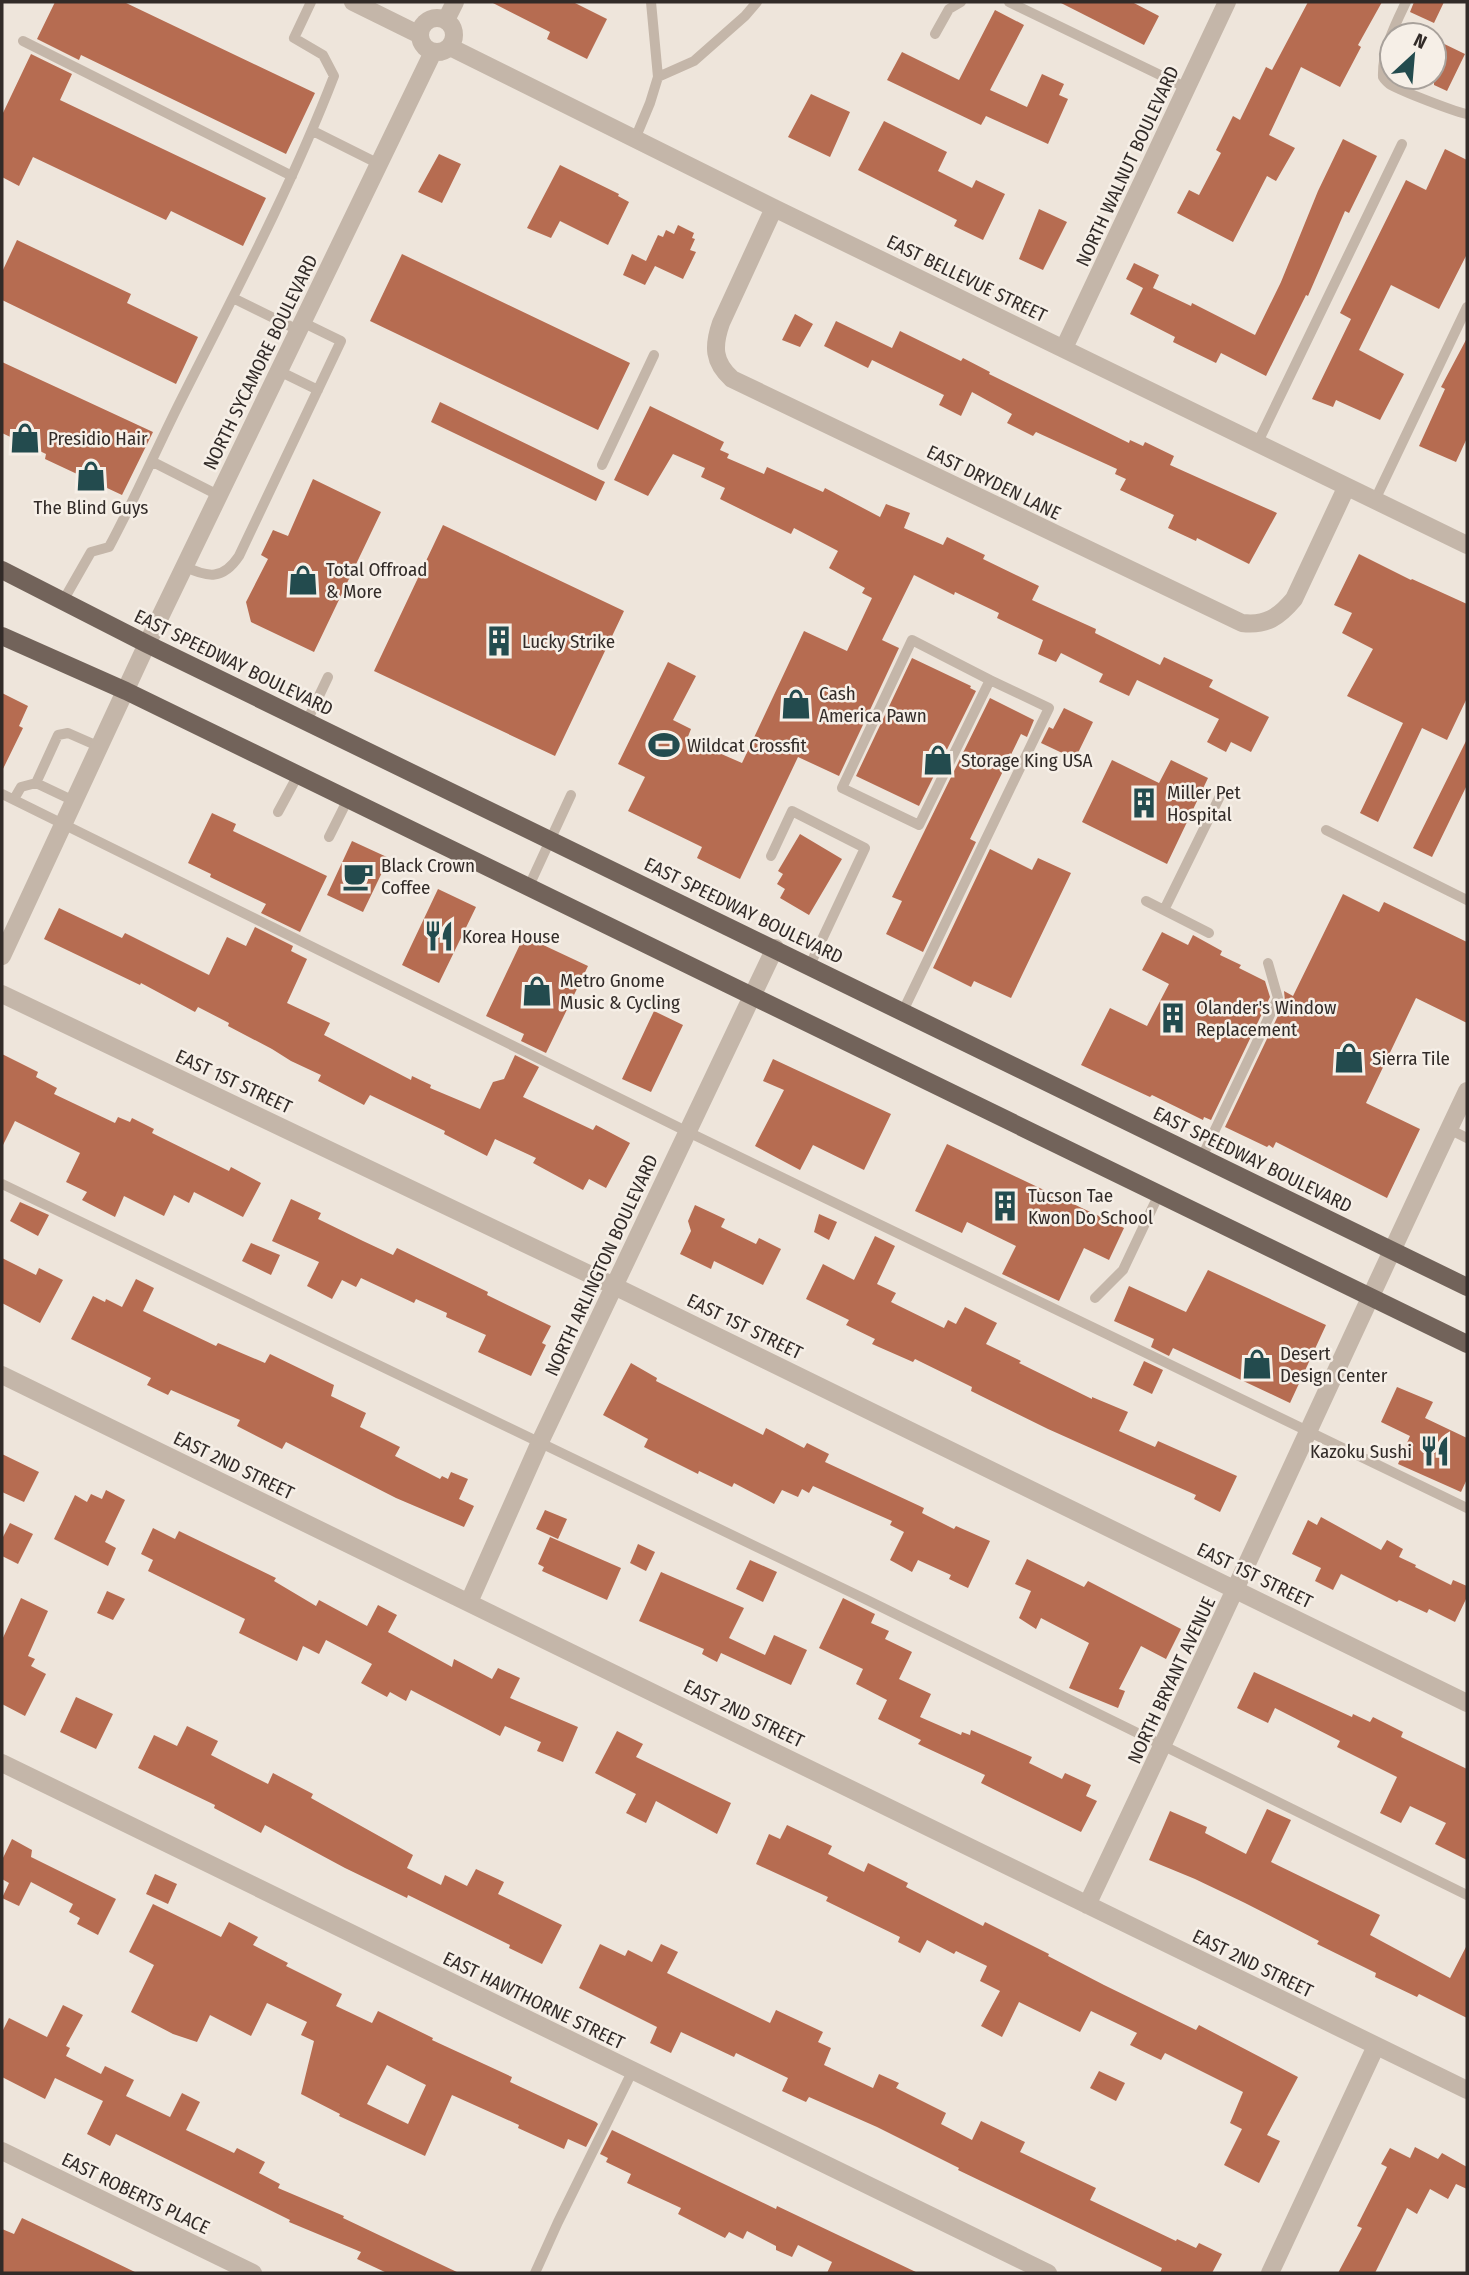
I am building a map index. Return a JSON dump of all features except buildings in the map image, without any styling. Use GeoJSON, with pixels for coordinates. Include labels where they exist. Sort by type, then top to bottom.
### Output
{"type":"FeatureCollection","features":[{"type":"Feature","properties":{"kind":"main road","name":"EAST SPEEDWAY BOULEVARD"},"geometry":{"type":"LineString","coordinates":[[2,570],[147,644],[1467,1287]]}},
{"type":"Feature","properties":{"kind":"main road"},"geometry":{"type":"LineString","coordinates":[[2,636],[126,691],[1467,1344]]}},
{"type":"Feature","properties":{"kind":"street"},"geometry":{"type":"LineString","coordinates":[[353,2],[420,35]]}},
{"type":"Feature","properties":{"kind":"street"},"geometry":{"type":"LineString","coordinates":[[446,20],[455,2]]}},
{"type":"Feature","properties":{"kind":"street","name":"NORTH WALNUT BOULEVARD"},"geometry":{"type":"LineString","coordinates":[[1064,348],[1227,2]]}},
{"type":"Feature","properties":{"kind":"street"},"geometry":{"type":"LineString","coordinates":[[434,18],[446,20],[455,33],[441,50],[424,46],[420,35],[424,24],[434,18]]}},
{"type":"Feature","properties":{"kind":"street","name":"EAST BELLEVUE STREET"},"geometry":{"type":"LineString","coordinates":[[441,50],[635,139],[1374,502],[1467,545]]}},
{"type":"Feature","properties":{"kind":"street","name":"NORTH SYCAMORE BOULEVARD"},"geometry":{"type":"LineString","coordinates":[[2,956],[218,495],[379,163],[441,50]]}},
{"type":"Feature","properties":{"kind":"street","name":"EAST DRYDEN LANE"},"geometry":{"type":"LineString","coordinates":[[774,208],[720,323],[716,339],[718,364],[732,379],[744,385],[1242,623],[1257,625],[1270,621],[1283,613],[1294,599],[1346,488]]}},
{"type":"Feature","properties":{"kind":"street","name":"NORTH ARLINGTON BOULEVARD"},"geometry":{"type":"LineString","coordinates":[[469,1602],[540,1442],[775,948]]}},
{"type":"Feature","properties":{"kind":"street","name":"EAST 1ST STREET"},"geometry":{"type":"LineString","coordinates":[[2,994],[614,1286],[1467,1703]]}},
{"type":"Feature","properties":{"kind":"street","name":"NORTH BRYANT AVENUE"},"geometry":{"type":"LineString","coordinates":[[1087,1905],[1237,1590],[1391,1250],[1467,1091]]}},
{"type":"Feature","properties":{"kind":"street","name":"EAST 2ND STREET"},"geometry":{"type":"LineString","coordinates":[[2,1375],[1467,2090]]}},
{"type":"Feature","properties":{"kind":"street","name":"EAST HAWTHORNE STREET"},"geometry":{"type":"LineString","coordinates":[[2,1763],[1048,2273]]}},
{"type":"Feature","properties":{"kind":"street"},"geometry":{"type":"LineString","coordinates":[[1270,2273],[1376,2046]]}},
{"type":"Feature","properties":{"kind":"street","name":"EAST ROBERTS PLACE"},"geometry":{"type":"LineString","coordinates":[[2,2151],[253,2273]]}},
{"type":"Feature","properties":{"kind":"lane"},"geometry":{"type":"LineString","coordinates":[[63,601],[91,552],[109,547],[313,131],[334,76],[323,55],[294,38],[311,2]]}},
{"type":"Feature","properties":{"kind":"lane"},"geometry":{"type":"LineString","coordinates":[[635,139],[658,77],[650,2]]}},
{"type":"Feature","properties":{"kind":"lane"},"geometry":{"type":"LineString","coordinates":[[658,77],[694,61],[757,2]]}},
{"type":"Feature","properties":{"kind":"lane"},"geometry":{"type":"LineString","coordinates":[[936,33],[949,9],[961,2]]}},
{"type":"Feature","properties":{"kind":"lane"},"geometry":{"type":"LineString","coordinates":[[1009,2],[1187,88]]}},
{"type":"Feature","properties":{"kind":"lane"},"geometry":{"type":"LineString","coordinates":[[1406,2],[1392,32],[1382,66],[1383,77],[1390,85],[1458,113],[1467,114]]}},
{"type":"Feature","properties":{"kind":"lane"},"geometry":{"type":"LineString","coordinates":[[23,41],[292,176]]}},
{"type":"Feature","properties":{"kind":"lane"},"geometry":{"type":"LineString","coordinates":[[313,131],[379,163]]}},
{"type":"Feature","properties":{"kind":"lane"},"geometry":{"type":"LineString","coordinates":[[1257,444],[1402,144]]}},
{"type":"Feature","properties":{"kind":"lane"},"geometry":{"type":"LineString","coordinates":[[184,566],[210,575],[231,569],[341,341],[233,298]]}},
{"type":"Feature","properties":{"kind":"lane"},"geometry":{"type":"LineString","coordinates":[[1374,502],[1467,307]]}},
{"type":"Feature","properties":{"kind":"lane"},"geometry":{"type":"LineString","coordinates":[[602,465],[654,355]]}},
{"type":"Feature","properties":{"kind":"lane"},"geometry":{"type":"LineString","coordinates":[[279,371],[318,390]]}},
{"type":"Feature","properties":{"kind":"lane"},"geometry":{"type":"LineString","coordinates":[[153,462],[218,495]]}},
{"type":"Feature","properties":{"kind":"lane"},"geometry":{"type":"LineString","coordinates":[[903,1011],[1048,708],[912,640],[842,788],[919,825],[990,680]]}},
{"type":"Feature","properties":{"kind":"lane"},"geometry":{"type":"LineString","coordinates":[[307,721],[328,677]]}},
{"type":"Feature","properties":{"kind":"lane"},"geometry":{"type":"LineString","coordinates":[[36,783],[58,736],[63,733],[100,747]]}},
{"type":"Feature","properties":{"kind":"lane"},"geometry":{"type":"LineString","coordinates":[[278,812],[298,775]]}},
{"type":"Feature","properties":{"kind":"lane"},"geometry":{"type":"LineString","coordinates":[[14,799],[21,787],[36,783],[74,801]]}},
{"type":"Feature","properties":{"kind":"lane"},"geometry":{"type":"LineString","coordinates":[[1164,910],[1223,789]]}},
{"type":"Feature","properties":{"kind":"lane"},"geometry":{"type":"LineString","coordinates":[[2,794],[688,1132],[1467,1508]]}},
{"type":"Feature","properties":{"kind":"lane"},"geometry":{"type":"LineString","coordinates":[[528,886],[572,795]]}},
{"type":"Feature","properties":{"kind":"lane"},"geometry":{"type":"LineString","coordinates":[[329,837],[348,799]]}},
{"type":"Feature","properties":{"kind":"lane"},"geometry":{"type":"LineString","coordinates":[[771,856],[792,811],[865,848],[810,965]]}},
{"type":"Feature","properties":{"kind":"lane"},"geometry":{"type":"LineString","coordinates":[[1326,830],[1467,900]]}},
{"type":"Feature","properties":{"kind":"lane"},"geometry":{"type":"LineString","coordinates":[[1146,901],[1209,933]]}},
{"type":"Feature","properties":{"kind":"lane"},"geometry":{"type":"LineString","coordinates":[[1202,1157],[1278,998],[1268,963]]}},
{"type":"Feature","properties":{"kind":"lane"},"geometry":{"type":"LineString","coordinates":[[1449,1129],[1467,1138]]}},
{"type":"Feature","properties":{"kind":"lane"},"geometry":{"type":"LineString","coordinates":[[2,1184],[865,1599],[1467,1895]]}},
{"type":"Feature","properties":{"kind":"lane"},"geometry":{"type":"LineString","coordinates":[[1095,1297],[1123,1270],[1159,1194]]}},
{"type":"Feature","properties":{"kind":"lane"},"geometry":{"type":"LineString","coordinates":[[535,2273],[632,2072]]}},
{"type":"Feature","properties":{"kind":"place","name":"Presidio Hair"},"geometry":{"type":"Point","coordinates":[25,438]}},
{"type":"Feature","properties":{"kind":"place","name":"The Blind Guys"},"geometry":{"type":"Point","coordinates":[91,476]}},
{"type":"Feature","properties":{"kind":"place","name":"Total Offroad & More"},"geometry":{"type":"Point","coordinates":[303,580]}},
{"type":"Feature","properties":{"kind":"place","name":"Lucky Strike"},"geometry":{"type":"Point","coordinates":[499,641]}},
{"type":"Feature","properties":{"kind":"place","name":"Cash America Pawn"},"geometry":{"type":"Point","coordinates":[796,704]}},
{"type":"Feature","properties":{"kind":"place","name":"Wildcat Crossfit"},"geometry":{"type":"Point","coordinates":[664,745]}},
{"type":"Feature","properties":{"kind":"place","name":"Storage King USA"},"geometry":{"type":"Point","coordinates":[938,760]}},
{"type":"Feature","properties":{"kind":"place","name":"Miller Pet Hospital"},"geometry":{"type":"Point","coordinates":[1144,803]}},
{"type":"Feature","properties":{"kind":"place","name":"Black Crown Coffee"},"geometry":{"type":"Point","coordinates":[358,876]}},
{"type":"Feature","properties":{"kind":"place","name":"Korea House"},"geometry":{"type":"Point","coordinates":[439,936]}},
{"type":"Feature","properties":{"kind":"place","name":"Metro Gnome Music & Cycling"},"geometry":{"type":"Point","coordinates":[537,991]}},
{"type":"Feature","properties":{"kind":"place","name":"Olander's Window Replacement"},"geometry":{"type":"Point","coordinates":[1173,1018]}},
{"type":"Feature","properties":{"kind":"place","name":"Sierra Tile"},"geometry":{"type":"Point","coordinates":[1349,1058]}},
{"type":"Feature","properties":{"kind":"place","name":"Tucson Tae Kwon Do School"},"geometry":{"type":"Point","coordinates":[1005,1206]}},
{"type":"Feature","properties":{"kind":"place","name":"Desert Design Center"},"geometry":{"type":"Point","coordinates":[1257,1364]}},
{"type":"Feature","properties":{"kind":"place","name":"Kazoku Sushi"},"geometry":{"type":"Point","coordinates":[1435,1451]}}]}
